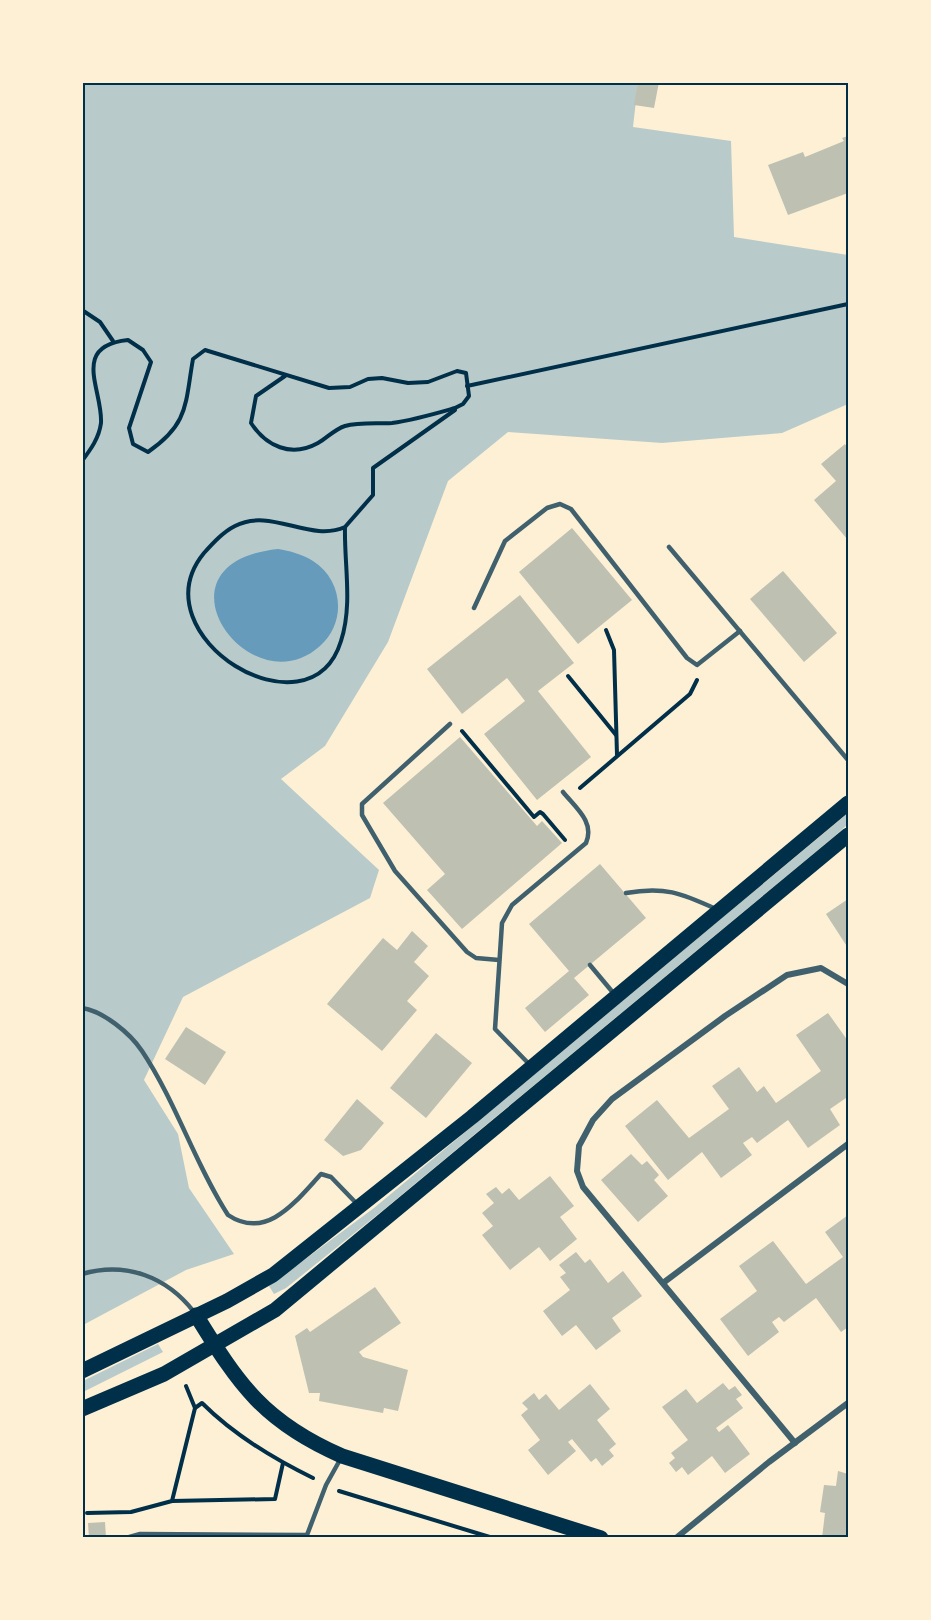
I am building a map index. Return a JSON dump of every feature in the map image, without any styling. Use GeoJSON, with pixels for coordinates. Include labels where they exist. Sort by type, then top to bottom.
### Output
{"type":"FeatureCollection","features":[{"type":"Feature","properties":{"kind":"main road"},"geometry":{"type":"LineString","coordinates":[[82,1371],[273,1275],[531,1067],[849,803]]}},
{"type":"Feature","properties":{"kind":"main road"},"geometry":{"type":"LineString","coordinates":[[82,1409],[144,1384],[215,1346],[275,1310],[849,835]]}},
{"type":"Feature","properties":{"kind":"main road"},"geometry":{"type":"LineString","coordinates":[[196,1315],[246,1391],[275,1418],[309,1441],[342,1456],[601,1538]]}},
{"type":"Feature","properties":{"kind":"street"},"geometry":{"type":"LineString","coordinates":[[795,1443],[583,1187],[577,1171],[579,1146],[593,1120],[612,1099],[634,1081],[787,975],[821,968],[849,984]]}},
{"type":"Feature","properties":{"kind":"street"},"geometry":{"type":"LineString","coordinates":[[663,1283],[849,1144]]}},
{"type":"Feature","properties":{"kind":"street"},"geometry":{"type":"LineString","coordinates":[[676,1538],[849,1403]]}},
{"type":"Feature","properties":{"kind":"lane"},"geometry":{"type":"LineString","coordinates":[[474,608],[505,541],[547,508],[560,504],[571,509],[687,658],[697,665],[740,631]]}},
{"type":"Feature","properties":{"kind":"lane"},"geometry":{"type":"LineString","coordinates":[[669,547],[849,760]]}},
{"type":"Feature","properties":{"kind":"lane"},"geometry":{"type":"LineString","coordinates":[[450,724],[362,804],[362,815],[395,871],[466,952],[476,958],[499,960]]}},
{"type":"Feature","properties":{"kind":"lane"},"geometry":{"type":"LineString","coordinates":[[531,1067],[495,1029],[502,922],[512,905],[586,843],[590,833],[588,823],[563,792]]}},
{"type":"Feature","properties":{"kind":"lane"},"geometry":{"type":"LineString","coordinates":[[626,893],[652,889],[678,892],[719,910]]}},
{"type":"Feature","properties":{"kind":"lane"},"geometry":{"type":"LineString","coordinates":[[590,965],[616,996]]}},
{"type":"Feature","properties":{"kind":"lane"},"geometry":{"type":"LineString","coordinates":[[82,1008],[92,1010],[114,1024],[141,1049],[228,1215],[242,1224],[260,1224],[280,1214],[321,1174],[331,1177],[360,1207]]}},
{"type":"Feature","properties":{"kind":"lane"},"geometry":{"type":"LineString","coordinates":[[82,1274],[97,1270],[141,1273],[180,1294],[196,1315]]}},
{"type":"Feature","properties":{"kind":"lane"},"geometry":{"type":"LineString","coordinates":[[126,1538],[140,1534],[307,1536],[326,1485],[342,1456]]}},
{"type":"Feature","properties":{"kind":"path"},"geometry":{"type":"LineString","coordinates":[[467,386],[849,304]]}},
{"type":"Feature","properties":{"kind":"path"},"geometry":{"type":"LineString","coordinates":[[82,310],[100,322],[113,342]]}},
{"type":"Feature","properties":{"kind":"path"},"geometry":{"type":"LineString","coordinates":[[82,461],[97,440],[101,421],[93,375],[94,362],[101,350],[113,342],[128,340],[142,350],[151,362],[129,428],[133,444],[148,452],[164,442],[182,421],[193,359],[205,351],[329,388],[350,387],[368,379],[382,378],[408,383],[428,382],[456,371],[466,373],[468,396],[463,404],[373,468],[373,495],[345,527],[332,533],[311,532],[286,523],[259,522],[236,525],[213,542],[196,564],[188,594],[195,626],[222,657],[254,677],[286,683],[313,678],[331,660],[341,642],[347,609],[345,527]]}},
{"type":"Feature","properties":{"kind":"path"},"geometry":{"type":"LineString","coordinates":[[285,376],[256,396],[251,423],[260,437],[270,445],[286,450],[310,447],[345,426],[415,419],[463,404]]}},
{"type":"Feature","properties":{"kind":"path"},"geometry":{"type":"LineString","coordinates":[[606,630],[614,650],[617,756]]}},
{"type":"Feature","properties":{"kind":"path"},"geometry":{"type":"LineString","coordinates":[[568,798],[690,694],[697,684],[697,665]]}},
{"type":"Feature","properties":{"kind":"path"},"geometry":{"type":"LineString","coordinates":[[568,676],[617,736]]}},
{"type":"Feature","properties":{"kind":"path"},"geometry":{"type":"LineString","coordinates":[[450,724],[454,722],[534,817],[540,812],[543,814],[575,852]]}},
{"type":"Feature","properties":{"kind":"path"},"geometry":{"type":"LineString","coordinates":[[172,1501],[195,1408]]}},
{"type":"Feature","properties":{"kind":"path"},"geometry":{"type":"LineString","coordinates":[[87,1513],[131,1512],[172,1501],[275,1499],[283,1463]]}},
{"type":"Feature","properties":{"kind":"shaded area"},"geometry":{"type":"Polygon","coordinates":[[[83,83],[638,83],[633,127],[731,141],[734,237],[848,255],[848,404],[782,433],[662,443],[508,432],[448,481],[388,642],[325,746],[281,779],[379,870],[370,898],[183,997],[144,1080],[178,1134],[189,1188],[234,1254],[186,1270],[83,1325],[83,83]]]}},
{"type":"Feature","properties":{"kind":"shaded area"},"geometry":{"type":"Polygon","coordinates":[[[848,813],[848,824],[836,835],[387,1207],[286,1288],[274,1294],[269,1286],[374,1208],[848,813]]]}},
{"type":"Feature","properties":{"kind":"shaded area"},"geometry":{"type":"Polygon","coordinates":[[[158,1344],[163,1352],[83,1392],[83,1381],[158,1344]]]}},
{"type":"Feature","properties":{"kind":"water"},"geometry":{"type":"Polygon","coordinates":[[[278,549],[305,556],[323,569],[336,590],[338,602],[338,614],[329,636],[320,646],[293,660],[265,659],[241,647],[223,626],[214,602],[219,579],[239,560],[278,549]]]}},
{"type":"Feature","properties":{"kind":"building"},"geometry":{"type":"Polygon","coordinates":[[[638,82],[659,82],[654,108],[634,105],[638,82]]]}},
{"type":"Feature","properties":{"kind":"building"},"geometry":{"type":"Polygon","coordinates":[[[848,136],[848,193],[788,215],[768,165],[803,152],[805,157],[844,141],[842,138],[848,136]]]}},
{"type":"Feature","properties":{"kind":"building"},"geometry":{"type":"Polygon","coordinates":[[[845,444],[848,449],[848,540],[814,500],[836,481],[821,464],[845,444]]]}},
{"type":"Feature","properties":{"kind":"building"},"geometry":{"type":"Polygon","coordinates":[[[572,528],[632,600],[578,644],[519,572],[572,528]]]}},
{"type":"Feature","properties":{"kind":"building"},"geometry":{"type":"Polygon","coordinates":[[[783,571],[837,633],[804,662],[750,599],[783,571]]]}},
{"type":"Feature","properties":{"kind":"building"},"geometry":{"type":"Polygon","coordinates":[[[520,595],[574,663],[538,691],[591,757],[537,800],[484,734],[525,701],[507,678],[462,714],[427,669],[520,595]]]}},
{"type":"Feature","properties":{"kind":"building"},"geometry":{"type":"Polygon","coordinates":[[[460,737],[537,826],[542,821],[562,843],[462,929],[427,890],[445,874],[383,803],[460,737]]]}},
{"type":"Feature","properties":{"kind":"building"},"geometry":{"type":"Polygon","coordinates":[[[600,864],[646,918],[574,978],[589,995],[545,1032],[525,1008],[569,971],[529,924],[600,864]]]}},
{"type":"Feature","properties":{"kind":"building"},"geometry":{"type":"Polygon","coordinates":[[[848,899],[848,948],[826,914],[848,899]]]}},
{"type":"Feature","properties":{"kind":"building"},"geometry":{"type":"Polygon","coordinates":[[[412,931],[428,946],[414,962],[429,976],[407,1001],[417,1010],[382,1051],[327,1004],[383,938],[397,950],[412,931]]]}},
{"type":"Feature","properties":{"kind":"building"},"geometry":{"type":"Polygon","coordinates":[[[828,1013],[848,1041],[848,1101],[846,1098],[830,1109],[840,1125],[808,1148],[788,1120],[757,1143],[752,1137],[743,1143],[752,1155],[721,1178],[702,1152],[668,1180],[625,1126],[657,1100],[689,1138],[729,1109],[712,1086],[739,1067],[757,1092],[764,1086],[776,1103],[821,1071],[796,1035],[828,1013]]]}},
{"type":"Feature","properties":{"kind":"building"},"geometry":{"type":"Polygon","coordinates":[[[186,1027],[226,1052],[205,1085],[165,1059],[186,1027]]]}},
{"type":"Feature","properties":{"kind":"building"},"geometry":{"type":"Polygon","coordinates":[[[436,1033],[472,1063],[426,1118],[390,1088],[436,1033]]]}},
{"type":"Feature","properties":{"kind":"building"},"geometry":{"type":"Polygon","coordinates":[[[357,1099],[384,1123],[361,1150],[343,1156],[324,1140],[357,1099]]]}},
{"type":"Feature","properties":{"kind":"building"},"geometry":{"type":"Polygon","coordinates":[[[631,1154],[642,1165],[647,1161],[659,1175],[654,1180],[668,1196],[638,1222],[601,1180],[631,1154]]]}},
{"type":"Feature","properties":{"kind":"building"},"geometry":{"type":"Polygon","coordinates":[[[550,1176],[574,1206],[560,1217],[577,1239],[550,1261],[539,1247],[510,1270],[482,1235],[493,1226],[482,1213],[494,1203],[486,1194],[496,1187],[502,1194],[509,1188],[519,1200],[550,1176]]]}},
{"type":"Feature","properties":{"kind":"building"},"geometry":{"type":"Polygon","coordinates":[[[848,1215],[848,1327],[841,1332],[816,1298],[784,1322],[779,1317],[772,1322],[779,1332],[748,1356],[720,1319],[757,1291],[739,1266],[773,1241],[806,1284],[843,1257],[825,1232],[848,1215]]]}},
{"type":"Feature","properties":{"kind":"building"},"geometry":{"type":"Polygon","coordinates":[[[576,1252],[585,1263],[590,1259],[608,1283],[623,1271],[642,1296],[612,1318],[621,1331],[596,1350],[576,1325],[562,1336],[543,1311],[570,1290],[560,1277],[566,1273],[559,1265],[576,1252]]]}},
{"type":"Feature","properties":{"kind":"building"},"geometry":{"type":"Polygon","coordinates":[[[375,1287],[401,1323],[359,1352],[363,1357],[408,1370],[398,1411],[384,1408],[383,1413],[319,1401],[320,1393],[309,1393],[295,1336],[307,1328],[310,1332],[375,1287]]]}},
{"type":"Feature","properties":{"kind":"building"},"geometry":{"type":"Polygon","coordinates":[[[723,1383],[729,1390],[735,1386],[742,1395],[736,1399],[743,1408],[716,1428],[719,1432],[728,1425],[750,1454],[725,1473],[712,1456],[688,1475],[682,1467],[676,1472],[669,1463],[675,1458],[671,1453],[688,1440],[662,1407],[686,1389],[697,1403],[723,1383]]]}},
{"type":"Feature","properties":{"kind":"building"},"geometry":{"type":"Polygon","coordinates":[[[590,1384],[610,1409],[597,1420],[616,1444],[609,1450],[614,1456],[602,1466],[596,1458],[591,1462],[572,1439],[568,1442],[576,1451],[548,1475],[528,1450],[540,1440],[521,1415],[528,1409],[522,1403],[534,1393],[539,1400],[546,1394],[559,1410],[590,1384]]]}},
{"type":"Feature","properties":{"kind":"building"},"geometry":{"type":"Polygon","coordinates":[[[838,1471],[848,1474],[848,1538],[822,1538],[825,1513],[820,1512],[824,1485],[836,1486],[838,1471]]]}},
{"type":"Feature","properties":{"kind":"building"},"geometry":{"type":"Polygon","coordinates":[[[105,1522],[106,1538],[89,1538],[88,1523],[105,1522]]]}}]}
